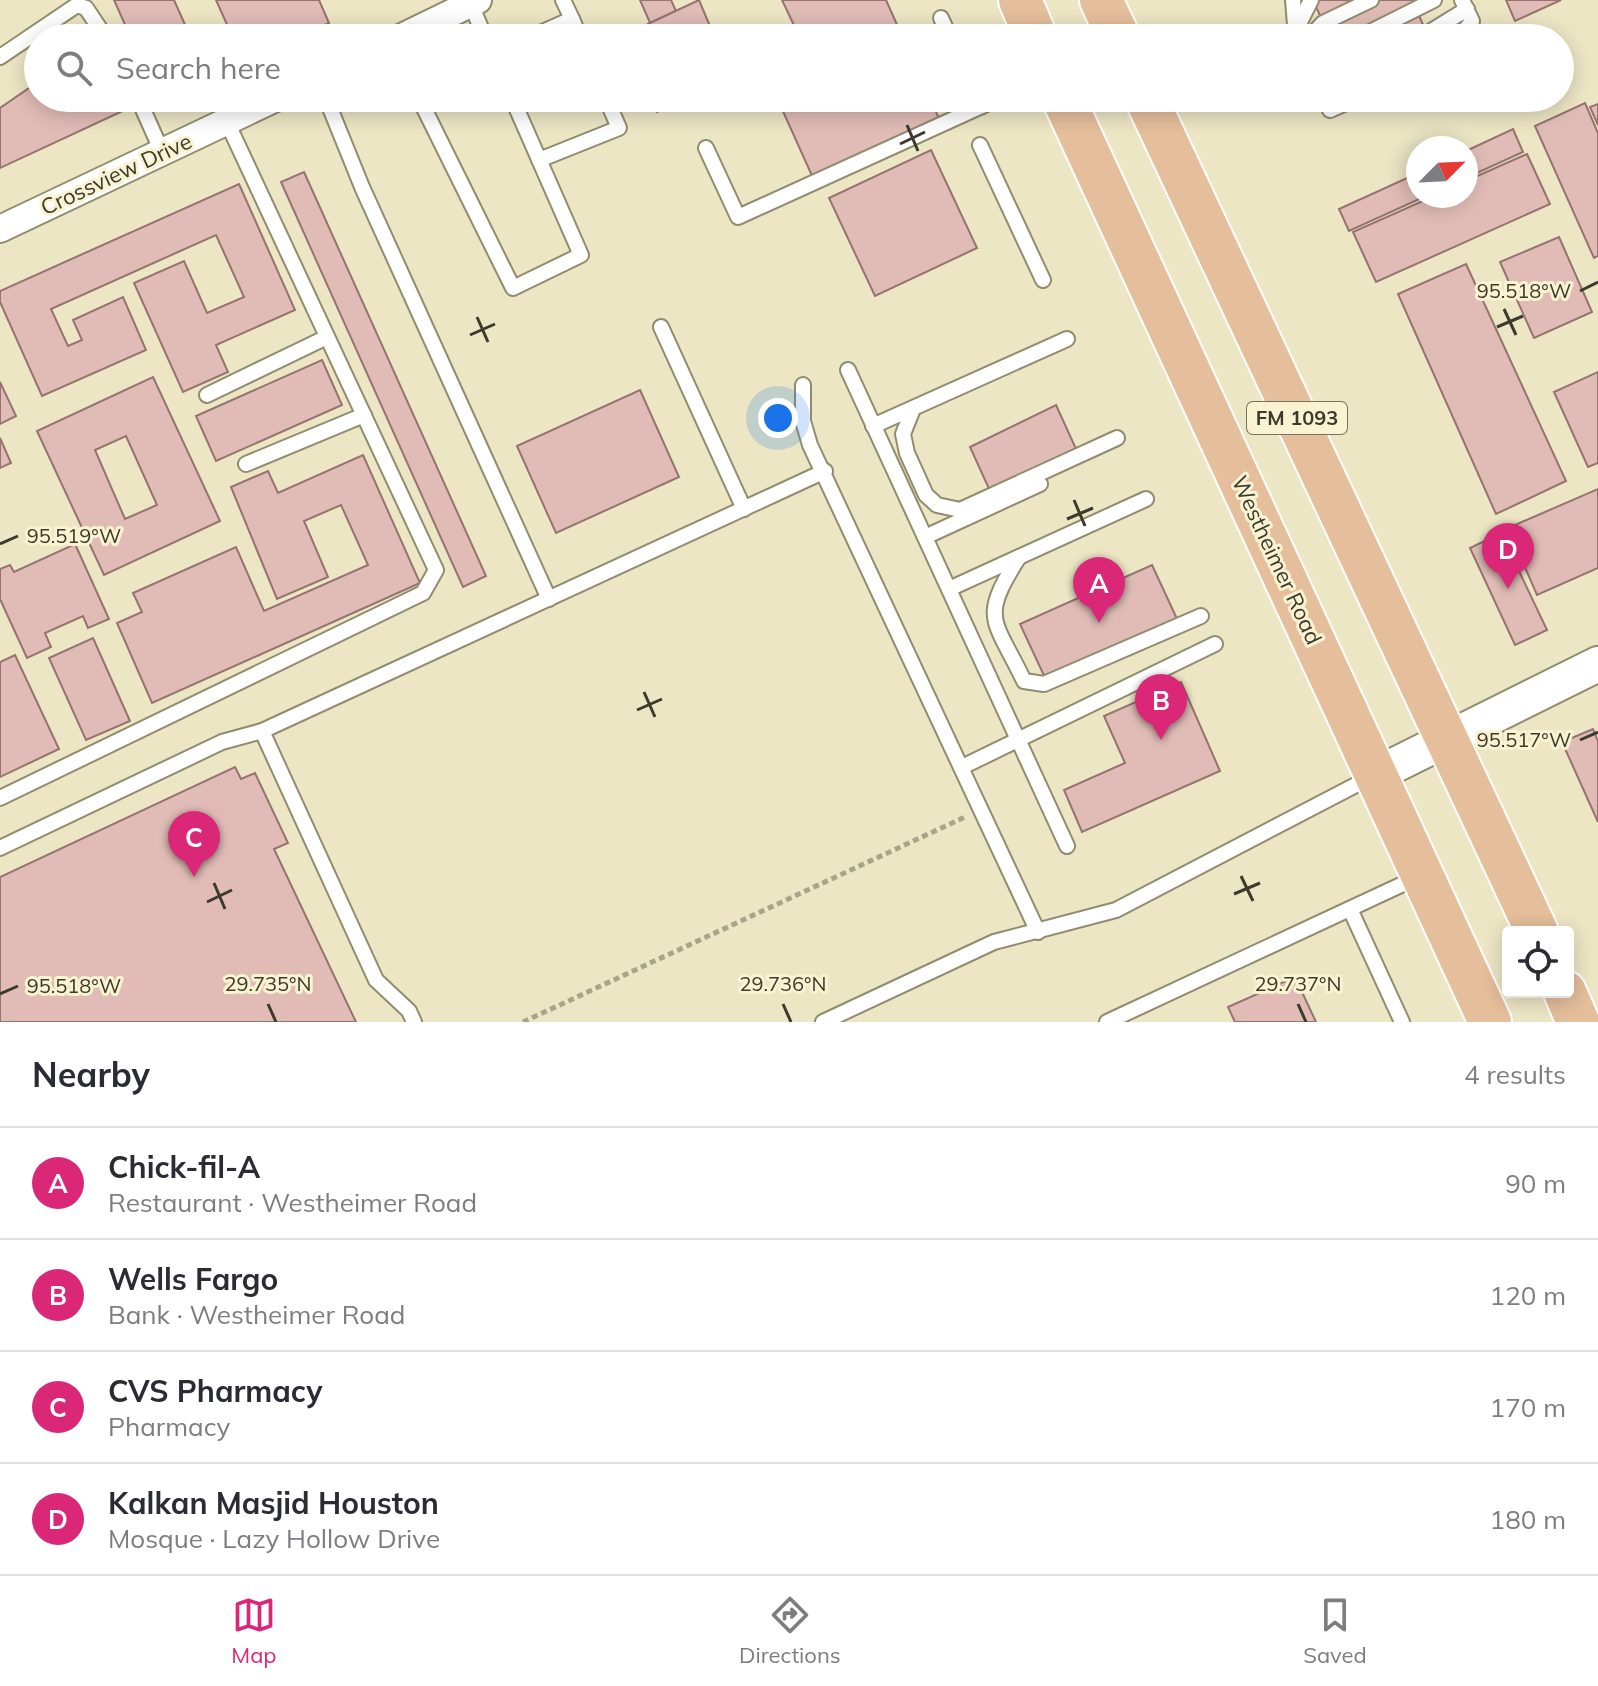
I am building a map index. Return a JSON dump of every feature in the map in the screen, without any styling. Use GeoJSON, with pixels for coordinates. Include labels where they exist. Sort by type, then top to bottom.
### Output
{"type":"FeatureCollection","features":[{"type":"Feature","properties":{"kind":"main road"},"geometry":{"type":"LineString","coordinates":[[1020,0],[1030,24]]}},
{"type":"Feature","properties":{"kind":"main road"},"geometry":{"type":"LineString","coordinates":[[1101,0],[1112,24]]}},
{"type":"Feature","properties":{"kind":"main road","name":"Westheimer Road"},"geometry":{"type":"LineString","coordinates":[[1070,112],[1490,1022]]}},
{"type":"Feature","properties":{"kind":"main road","name":"FM 1093"},"geometry":{"type":"LineString","coordinates":[[1153,112],[1534,926]]}},
{"type":"Feature","properties":{"kind":"main road"},"geometry":{"type":"LineString","coordinates":[[1568,998],[1578,1022]]}},
{"type":"Feature","properties":{"kind":"street"},"geometry":{"type":"LineString","coordinates":[[429,24],[474,2]]}},
{"type":"Feature","properties":{"kind":"street","name":"Crossview Drive"},"geometry":{"type":"LineString","coordinates":[[0,229],[247,112]]}},
{"type":"Feature","properties":{"kind":"street"},"geometry":{"type":"LineString","coordinates":[[1377,774],[1598,664]]}},
{"type":"Feature","properties":{"kind":"lane"},"geometry":{"type":"LineString","coordinates":[[563,0],[574,24]]}},
{"type":"Feature","properties":{"kind":"lane"},"geometry":{"type":"LineString","coordinates":[[1293,0],[1294,24]]}},
{"type":"Feature","properties":{"kind":"lane"},"geometry":{"type":"LineString","coordinates":[[1300,24],[1311,0]]}},
{"type":"Feature","properties":{"kind":"lane"},"geometry":{"type":"LineString","coordinates":[[1322,24],[1371,0]]}},
{"type":"Feature","properties":{"kind":"lane"},"geometry":{"type":"LineString","coordinates":[[1386,24],[1434,0]]}},
{"type":"Feature","properties":{"kind":"lane"},"geometry":{"type":"LineString","coordinates":[[474,2],[481,24]]}},
{"type":"Feature","properties":{"kind":"lane"},"geometry":{"type":"LineString","coordinates":[[49,24],[77,5],[86,8],[97,24]]}},
{"type":"Feature","properties":{"kind":"lane"},"geometry":{"type":"LineString","coordinates":[[1439,24],[1464,5],[1472,21],[1470,24]]}},
{"type":"Feature","properties":{"kind":"lane"},"geometry":{"type":"LineString","coordinates":[[941,18],[944,24]]}},
{"type":"Feature","properties":{"kind":"lane"},"geometry":{"type":"LineString","coordinates":[[561,24],[572,19]]}},
{"type":"Feature","properties":{"kind":"lane"},"geometry":{"type":"LineString","coordinates":[[0,57],[24,41]]}},
{"type":"Feature","properties":{"kind":"lane"},"geometry":{"type":"LineString","coordinates":[[144,112],[162,152]]}},
{"type":"Feature","properties":{"kind":"lane"},"geometry":{"type":"LineString","coordinates":[[332,112],[362,187],[549,599]]}},
{"type":"Feature","properties":{"kind":"lane"},"geometry":{"type":"LineString","coordinates":[[426,112],[513,288],[581,255],[518,112]]}},
{"type":"Feature","properties":{"kind":"lane"},"geometry":{"type":"LineString","coordinates":[[539,160],[619,128],[612,112]]}},
{"type":"Feature","properties":{"kind":"lane"},"geometry":{"type":"LineString","coordinates":[[706,148],[738,217],[959,112]]}},
{"type":"Feature","properties":{"kind":"lane"},"geometry":{"type":"LineString","coordinates":[[0,798],[423,593],[436,570],[227,122]]}},
{"type":"Feature","properties":{"kind":"lane"},"geometry":{"type":"LineString","coordinates":[[980,145],[1043,280]]}},
{"type":"Feature","properties":{"kind":"lane"},"geometry":{"type":"LineString","coordinates":[[661,327],[744,509]]}},
{"type":"Feature","properties":{"kind":"lane"},"geometry":{"type":"LineString","coordinates":[[207,395],[327,337]]}},
{"type":"Feature","properties":{"kind":"lane"},"geometry":{"type":"LineString","coordinates":[[873,426],[1067,339]]}},
{"type":"Feature","properties":{"kind":"lane"},"geometry":{"type":"LineString","coordinates":[[848,370],[1067,846]]}},
{"type":"Feature","properties":{"kind":"lane"},"geometry":{"type":"LineString","coordinates":[[803,385],[803,421],[810,445],[825,471],[1038,932]]}},
{"type":"Feature","properties":{"kind":"lane"},"geometry":{"type":"LineString","coordinates":[[913,409],[903,434],[907,453],[926,495],[937,505],[960,510],[1119,442],[925,537]]}},
{"type":"Feature","properties":{"kind":"lane"},"geometry":{"type":"LineString","coordinates":[[246,464],[364,415]]}},
{"type":"Feature","properties":{"kind":"lane"},"geometry":{"type":"LineString","coordinates":[[0,848],[222,742],[262,731],[825,471]]}},
{"type":"Feature","properties":{"kind":"lane"},"geometry":{"type":"LineString","coordinates":[[949,589],[1146,499]]}},
{"type":"Feature","properties":{"kind":"lane"},"geometry":{"type":"LineString","coordinates":[[1019,557],[996,594],[992,613],[1024,681],[1044,684],[1201,616]]}},
{"type":"Feature","properties":{"kind":"lane"},"geometry":{"type":"LineString","coordinates":[[962,767],[1215,644]]}},
{"type":"Feature","properties":{"kind":"lane"},"geometry":{"type":"LineString","coordinates":[[262,731],[376,980],[409,1011],[414,1022]]}},
{"type":"Feature","properties":{"kind":"lane"},"geometry":{"type":"LineString","coordinates":[[823,1022],[994,942],[1116,910],[1377,774]]}},
{"type":"Feature","properties":{"kind":"lane"},"geometry":{"type":"LineString","coordinates":[[1107,1022],[1422,875]]}},
{"type":"Feature","properties":{"kind":"lane"},"geometry":{"type":"LineString","coordinates":[[1350,909],[1402,1022]]}},
{"type":"Feature","properties":{"kind":"path"},"geometry":{"type":"LineString","coordinates":[[523,1022],[982,809]]}},
{"type":"Feature","properties":{"kind":"building"},"geometry":{"type":"Polygon","coordinates":[[[114,0],[174,0],[185,24],[125,24],[114,0]]]}},
{"type":"Feature","properties":{"kind":"building"},"geometry":{"type":"Polygon","coordinates":[[[216,0],[319,0],[329,23],[327,24],[227,24],[216,0]]]}},
{"type":"Feature","properties":{"kind":"building"},"geometry":{"type":"Polygon","coordinates":[[[640,0],[671,0],[676,11],[650,23],[640,0]]]}},
{"type":"Feature","properties":{"kind":"building"},"geometry":{"type":"Polygon","coordinates":[[[699,0],[709,24],[648,24],[699,0]]]}},
{"type":"Feature","properties":{"kind":"building"},"geometry":{"type":"Polygon","coordinates":[[[782,0],[886,0],[897,24],[793,24],[782,0]]]}},
{"type":"Feature","properties":{"kind":"building"},"geometry":{"type":"Polygon","coordinates":[[[1313,0],[1412,0],[1423,24],[1324,24],[1313,0]]]}},
{"type":"Feature","properties":{"kind":"building"},"geometry":{"type":"Polygon","coordinates":[[[1506,0],[1561,0],[1515,21],[1506,0]]]}},
{"type":"Feature","properties":{"kind":"building"},"geometry":{"type":"Polygon","coordinates":[[[24,92],[24,112],[121,112],[0,168],[0,108],[24,92]]]}},
{"type":"Feature","properties":{"kind":"building"},"geometry":{"type":"Polygon","coordinates":[[[1585,103],[1598,133],[1598,256],[1594,258],[1535,126],[1565,112],[1574,112],[1574,108],[1585,103]]]}},
{"type":"Feature","properties":{"kind":"building"},"geometry":{"type":"Polygon","coordinates":[[[1598,104],[1598,125],[1590,107],[1598,104]]]}},
{"type":"Feature","properties":{"kind":"building"},"geometry":{"type":"Polygon","coordinates":[[[783,112],[936,112],[940,121],[813,178],[783,112]]]}},
{"type":"Feature","properties":{"kind":"building"},"geometry":{"type":"Polygon","coordinates":[[[1513,129],[1523,152],[1478,173],[1478,145],[1513,129]]]}},
{"type":"Feature","properties":{"kind":"building"},"geometry":{"type":"Polygon","coordinates":[[[931,150],[977,248],[875,296],[829,198],[931,150]]]}},
{"type":"Feature","properties":{"kind":"building"},"geometry":{"type":"Polygon","coordinates":[[[1527,154],[1550,204],[1376,282],[1353,232],[1407,208],[1478,208],[1478,176],[1527,154]]]}},
{"type":"Feature","properties":{"kind":"building"},"geometry":{"type":"Polygon","coordinates":[[[304,172],[486,576],[463,587],[281,182],[304,172]]]}},
{"type":"Feature","properties":{"kind":"building"},"geometry":{"type":"Polygon","coordinates":[[[1406,178],[1406,205],[1349,231],[1339,209],[1406,178]]]}},
{"type":"Feature","properties":{"kind":"building"},"geometry":{"type":"Polygon","coordinates":[[[239,184],[295,310],[216,345],[228,372],[183,392],[134,283],[184,261],[207,313],[244,297],[216,235],[51,309],[68,346],[82,340],[73,320],[123,297],[146,350],[42,396],[0,302],[0,291],[239,184]]]}},
{"type":"Feature","properties":{"kind":"building"},"geometry":{"type":"Polygon","coordinates":[[[1559,237],[1592,312],[1534,338],[1500,262],[1559,237]]]}},
{"type":"Feature","properties":{"kind":"building"},"geometry":{"type":"Polygon","coordinates":[[[1466,264],[1566,481],[1496,514],[1398,294],[1466,264]]]}},
{"type":"Feature","properties":{"kind":"building"},"geometry":{"type":"Polygon","coordinates":[[[322,360],[342,405],[216,461],[196,416],[322,360]]]}},
{"type":"Feature","properties":{"kind":"building"},"geometry":{"type":"Polygon","coordinates":[[[1598,372],[1598,463],[1588,467],[1554,392],[1598,372]]]}},
{"type":"Feature","properties":{"kind":"building"},"geometry":{"type":"Polygon","coordinates":[[[153,377],[220,521],[104,575],[37,431],[153,377]],[[126,436],[95,450],[125,519],[157,505],[126,436]]]}},
{"type":"Feature","properties":{"kind":"building"},"geometry":{"type":"Polygon","coordinates":[[[0,382],[16,416],[0,424],[0,382]]]}},
{"type":"Feature","properties":{"kind":"building"},"geometry":{"type":"Polygon","coordinates":[[[640,390],[679,477],[556,533],[517,446],[640,390]]]}},
{"type":"Feature","properties":{"kind":"building"},"geometry":{"type":"Polygon","coordinates":[[[1056,405],[1077,451],[990,491],[970,447],[1056,405]]]}},
{"type":"Feature","properties":{"kind":"building"},"geometry":{"type":"Polygon","coordinates":[[[0,438],[11,463],[0,468],[0,438]]]}},
{"type":"Feature","properties":{"kind":"building"},"geometry":{"type":"Polygon","coordinates":[[[363,455],[420,583],[152,703],[117,623],[142,612],[133,593],[236,547],[264,611],[368,565],[341,505],[304,521],[328,577],[277,599],[231,487],[268,471],[278,493],[363,455]]]}},
{"type":"Feature","properties":{"kind":"building"},"geometry":{"type":"Polygon","coordinates":[[[1598,489],[1598,568],[1537,595],[1508,528],[1598,489]]]}},
{"type":"Feature","properties":{"kind":"building"},"geometry":{"type":"Polygon","coordinates":[[[1501,533],[1547,630],[1515,645],[1470,548],[1501,533]]]}},
{"type":"Feature","properties":{"kind":"building"},"geometry":{"type":"Polygon","coordinates":[[[75,544],[109,619],[88,628],[83,616],[45,633],[51,647],[27,658],[0,599],[0,569],[10,565],[14,572],[75,544]]]}},
{"type":"Feature","properties":{"kind":"building"},"geometry":{"type":"Polygon","coordinates":[[[1152,565],[1178,621],[1046,680],[1020,624],[1152,565]]]}},
{"type":"Feature","properties":{"kind":"building"},"geometry":{"type":"Polygon","coordinates":[[[93,638],[130,721],[86,740],[49,658],[93,638]]]}},
{"type":"Feature","properties":{"kind":"building"},"geometry":{"type":"Polygon","coordinates":[[[15,655],[59,749],[0,777],[0,662],[15,655]]]}},
{"type":"Feature","properties":{"kind":"building"},"geometry":{"type":"Polygon","coordinates":[[[1181,682],[1220,771],[1082,832],[1064,790],[1125,763],[1104,716],[1181,682]]]}},
{"type":"Feature","properties":{"kind":"building"},"geometry":{"type":"Polygon","coordinates":[[[1593,729],[1598,741],[1598,822],[1562,742],[1593,729]]]}},
{"type":"Feature","properties":{"kind":"building"},"geometry":{"type":"Polygon","coordinates":[[[235,767],[241,779],[255,773],[288,843],[274,849],[356,1022],[0,1022],[0,877],[235,767]]]}},
{"type":"Feature","properties":{"kind":"building"},"geometry":{"type":"Polygon","coordinates":[[[1295,977],[1316,1022],[1235,1022],[1228,1007],[1295,977]]]}},
{"type":"Feature","properties":{"kind":"place","name":"Kalkan Masjid Houston"},"geometry":{"type":"Point","coordinates":[1508,589]}},
{"type":"Feature","properties":{"kind":"place","name":"Chick-fil-A"},"geometry":{"type":"Point","coordinates":[1099,623]}},
{"type":"Feature","properties":{"kind":"place","name":"Wells Fargo"},"geometry":{"type":"Point","coordinates":[1161,740]}},
{"type":"Feature","properties":{"kind":"place","name":"CVS Pharmacy"},"geometry":{"type":"Point","coordinates":[194,877]}}]}
